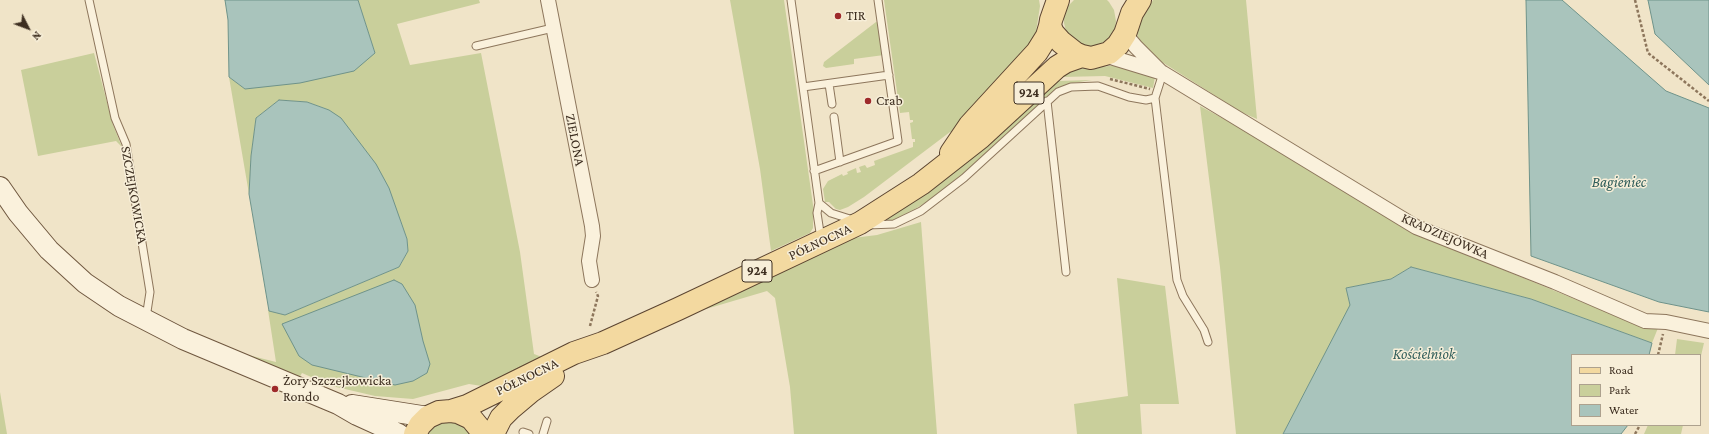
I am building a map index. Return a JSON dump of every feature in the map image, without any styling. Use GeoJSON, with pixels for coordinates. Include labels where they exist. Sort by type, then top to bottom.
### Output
{"type":"FeatureCollection","features":[{"type":"Feature","properties":{"kind":"main road"},"geometry":{"type":"LineString","coordinates":[[1119,0],[1127,12],[1127,27]]}},
{"type":"Feature","properties":{"kind":"main road"},"geometry":{"type":"LineString","coordinates":[[1104,55],[1118,45],[1135,7],[1140,0]]}},
{"type":"Feature","properties":{"kind":"main road","name":"924"},"geometry":{"type":"LineString","coordinates":[[1053,8],[1056,38],[1071,50],[1082,56],[1091,58],[1104,55]]}},
{"type":"Feature","properties":{"kind":"main road","name":"PÓŁNOCNA"},"geometry":{"type":"LineString","coordinates":[[942,167],[970,125],[1037,52],[1047,36],[1053,8]]}},
{"type":"Feature","properties":{"kind":"main road","name":"PÓŁNOCNA"},"geometry":{"type":"LineString","coordinates":[[451,411],[467,406],[574,353],[596,335],[822,242],[860,223],[921,184],[981,137],[1057,67],[1065,62],[1082,56]]}},
{"type":"Feature","properties":{"kind":"main road","name":"PÓŁNOCNA"},"geometry":{"type":"LineString","coordinates":[[493,434],[501,418],[596,335]]}},
{"type":"Feature","properties":{"kind":"main road"},"geometry":{"type":"LineString","coordinates":[[451,411],[458,412],[470,418],[480,428],[483,434]]}},
{"type":"Feature","properties":{"kind":"main road","name":"924"},"geometry":{"type":"LineString","coordinates":[[421,426],[439,412],[451,411]]}},
{"type":"Feature","properties":{"kind":"street","name":"ZIELONA"},"geometry":{"type":"LineString","coordinates":[[548,0],[592,226],[593,236],[589,261],[592,280]]}},
{"type":"Feature","properties":{"kind":"street","name":"KRADZIEJÓWKA"},"geometry":{"type":"LineString","coordinates":[[1127,27],[1136,47],[1161,72],[1416,226],[1555,282],[1645,321],[1666,322],[1709,331]]}},
{"type":"Feature","properties":{"kind":"street","name":"KRADZIEJÓWKA"},"geometry":{"type":"LineString","coordinates":[[1104,55],[1161,72]]}},
{"type":"Feature","properties":{"kind":"street"},"geometry":{"type":"LineString","coordinates":[[0,187],[33,231],[64,265],[106,298],[145,321],[190,342],[338,404],[399,434]]}},
{"type":"Feature","properties":{"kind":"street"},"geometry":{"type":"LineString","coordinates":[[338,404],[421,426]]}},
{"type":"Feature","properties":{"kind":"lane","name":"SZCZEJKOWICKA"},"geometry":{"type":"LineString","coordinates":[[89,0],[115,118],[126,144],[150,292],[145,321]]}},
{"type":"Feature","properties":{"kind":"lane"},"geometry":{"type":"LineString","coordinates":[[791,0],[819,203],[817,213],[822,242]]}},
{"type":"Feature","properties":{"kind":"lane"},"geometry":{"type":"LineString","coordinates":[[814,171],[898,141],[878,0]]}},
{"type":"Feature","properties":{"kind":"lane"},"geometry":{"type":"LineString","coordinates":[[476,46],[553,28]]}},
{"type":"Feature","properties":{"kind":"lane"},"geometry":{"type":"LineString","coordinates":[[1161,72],[1155,98],[1177,280],[1183,296],[1204,330],[1208,342]]}},
{"type":"Feature","properties":{"kind":"lane"},"geometry":{"type":"LineString","coordinates":[[803,87],[889,75]]}},
{"type":"Feature","properties":{"kind":"lane"},"geometry":{"type":"LineString","coordinates":[[829,84],[832,104]]}},
{"type":"Feature","properties":{"kind":"lane"},"geometry":{"type":"LineString","coordinates":[[819,203],[831,213],[867,225],[894,224],[921,211],[964,178],[1058,92],[1071,87],[1098,86],[1129,97],[1146,100],[1155,98]]}},
{"type":"Feature","properties":{"kind":"lane"},"geometry":{"type":"LineString","coordinates":[[1047,101],[1066,272]]}},
{"type":"Feature","properties":{"kind":"lane"},"geometry":{"type":"LineString","coordinates":[[834,117],[840,162]]}},
{"type":"Feature","properties":{"kind":"lane"},"geometry":{"type":"LineString","coordinates":[[543,434],[547,421]]}},
{"type":"Feature","properties":{"kind":"path"},"geometry":{"type":"LineString","coordinates":[[1635,0],[1648,53],[1709,101]]}},
{"type":"Feature","properties":{"kind":"path"},"geometry":{"type":"LineString","coordinates":[[592,280],[598,296],[596,335]]}},
{"type":"Feature","properties":{"kind":"path"},"geometry":{"type":"LineString","coordinates":[[1658,354],[1666,322]]}},
{"type":"Feature","properties":{"kind":"green space"},"geometry":{"type":"Polygon","coordinates":[[[358,0],[479,0],[480,3],[397,24],[410,65],[481,53],[520,252],[534,354],[542,357],[482,386],[469,384],[413,399],[375,396],[332,386],[302,373],[297,382],[244,354],[276,362],[268,310],[285,315],[399,267],[408,251],[407,239],[400,220],[329,110],[307,102],[279,100],[256,118],[251,156],[249,194],[229,77],[245,89],[375,53],[358,0]]]}},
{"type":"Feature","properties":{"kind":"green space"},"geometry":{"type":"Polygon","coordinates":[[[730,0],[784,0],[814,212],[813,228],[810,233],[771,251],[760,169],[730,0]]]}},
{"type":"Feature","properties":{"kind":"green space"},"geometry":{"type":"Polygon","coordinates":[[[884,0],[1039,0],[1040,6],[1036,32],[1032,41],[953,132],[950,132],[864,197],[840,210],[836,209],[829,202],[825,202],[823,189],[828,181],[842,174],[843,176],[848,174],[847,172],[856,168],[857,173],[861,172],[859,167],[865,165],[867,168],[875,165],[874,161],[913,147],[913,142],[915,142],[915,139],[912,139],[910,123],[913,122],[913,120],[910,120],[909,112],[900,113],[884,0]]]}},
{"type":"Feature","properties":{"kind":"green space"},"geometry":{"type":"Polygon","coordinates":[[[1074,0],[1107,0],[1109,2],[1114,10],[1116,21],[1115,29],[1107,41],[1095,46],[1086,46],[1074,41],[1066,31],[1064,14],[1068,6],[1074,0]]]}},
{"type":"Feature","properties":{"kind":"green space"},"geometry":{"type":"Polygon","coordinates":[[[1153,0],[1246,0],[1257,119],[1241,112],[1162,62],[1137,38],[1139,23],[1153,0]]]}},
{"type":"Feature","properties":{"kind":"green space"},"geometry":{"type":"Polygon","coordinates":[[[876,22],[878,23],[884,55],[854,59],[854,64],[826,68],[823,66],[824,62],[876,22]]]}},
{"type":"Feature","properties":{"kind":"green space"},"geometry":{"type":"Polygon","coordinates":[[[94,53],[113,125],[122,147],[116,141],[38,156],[21,70],[94,53]]]}},
{"type":"Feature","properties":{"kind":"green space"},"geometry":{"type":"Polygon","coordinates":[[[1116,65],[1155,77],[1153,88],[1105,76],[1062,77],[1062,72],[1077,68],[1094,68],[1116,65]]]}},
{"type":"Feature","properties":{"kind":"green space"},"geometry":{"type":"Polygon","coordinates":[[[1092,80],[1073,83],[1057,88],[963,174],[933,198],[890,222],[880,223],[1057,81],[1092,80]]]}},
{"type":"Feature","properties":{"kind":"green space"},"geometry":{"type":"Polygon","coordinates":[[[1200,106],[1499,268],[1638,325],[1658,328],[1652,343],[1531,299],[1411,267],[1391,279],[1346,288],[1351,305],[1283,434],[1236,434],[1220,267],[1200,106]]]}},
{"type":"Feature","properties":{"kind":"green space"},"geometry":{"type":"Polygon","coordinates":[[[921,222],[937,434],[794,434],[790,387],[775,298],[767,291],[706,309],[707,302],[853,238],[877,235],[921,222]]]}},
{"type":"Feature","properties":{"kind":"green space"},"geometry":{"type":"Polygon","coordinates":[[[1117,278],[1165,286],[1179,404],[1140,404],[1142,434],[1077,434],[1074,404],[1128,396],[1117,278]]]}},
{"type":"Feature","properties":{"kind":"green space"},"geometry":{"type":"Polygon","coordinates":[[[1677,339],[1704,343],[1701,356],[1701,354],[1675,354],[1677,339]]]}},
{"type":"Feature","properties":{"kind":"green space"},"geometry":{"type":"Polygon","coordinates":[[[0,392],[7,434],[0,434],[0,392]]]}},
{"type":"Feature","properties":{"kind":"green space"},"geometry":{"type":"Polygon","coordinates":[[[441,421],[460,422],[472,434],[425,434],[430,428],[441,421]]]}},
{"type":"Feature","properties":{"kind":"green space"},"geometry":{"type":"Polygon","coordinates":[[[1648,426],[1683,426],[1681,434],[1644,434],[1648,426]]]}},
{"type":"Feature","properties":{"kind":"water"},"geometry":{"type":"Polygon","coordinates":[[[225,0],[358,0],[375,53],[354,71],[300,83],[245,89],[229,77],[228,20],[225,0]]]}},
{"type":"Feature","properties":{"kind":"water","name":"Bagieniec"},"geometry":{"type":"Polygon","coordinates":[[[1526,0],[1562,0],[1666,91],[1709,108],[1709,312],[1659,302],[1531,256],[1526,0]]]}},
{"type":"Feature","properties":{"kind":"water"},"geometry":{"type":"Polygon","coordinates":[[[1648,0],[1709,0],[1709,85],[1655,34],[1648,0]]]}},
{"type":"Feature","properties":{"kind":"water"},"geometry":{"type":"Polygon","coordinates":[[[279,100],[307,102],[329,110],[341,118],[376,164],[389,188],[407,239],[408,251],[399,267],[285,315],[269,311],[249,194],[251,156],[256,118],[279,100]]]}},
{"type":"Feature","properties":{"kind":"water","name":"Kościelniok"},"geometry":{"type":"Polygon","coordinates":[[[1411,267],[1531,299],[1652,343],[1649,354],[1571,354],[1571,426],[1627,426],[1621,434],[1283,434],[1350,305],[1346,288],[1391,279],[1411,267]]]}},
{"type":"Feature","properties":{"kind":"water"},"geometry":{"type":"Polygon","coordinates":[[[394,280],[402,284],[415,305],[430,364],[427,373],[413,381],[395,385],[312,365],[299,356],[282,324],[394,280]]]}},
{"type":"Feature","properties":{"kind":"place","name":"TIR"},"geometry":{"type":"Point","coordinates":[838,16]}},
{"type":"Feature","properties":{"kind":"place","name":"Crab"},"geometry":{"type":"Point","coordinates":[868,101]}},
{"type":"Feature","properties":{"kind":"place","name":"Żory Szczejkowicka Rondo"},"geometry":{"type":"Point","coordinates":[275,389]}}]}
